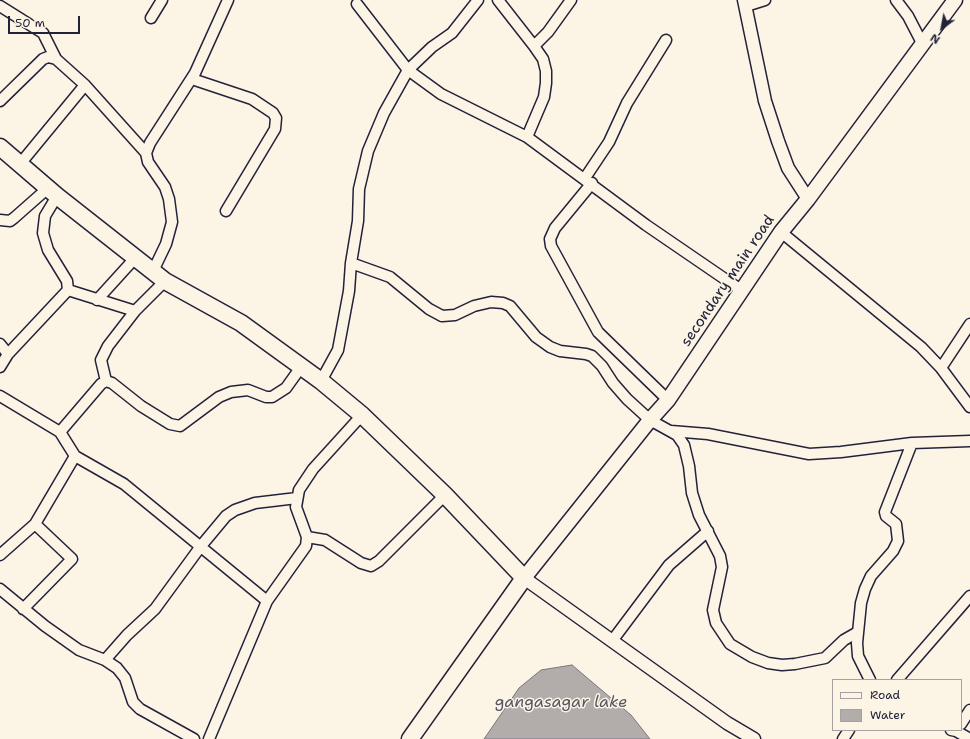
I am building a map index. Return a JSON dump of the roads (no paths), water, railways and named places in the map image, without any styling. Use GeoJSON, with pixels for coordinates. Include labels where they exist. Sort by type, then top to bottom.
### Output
{"type":"FeatureCollection","features":[{"type":"Feature","properties":{"kind":"main road","name":"secondary main road"},"geometry":{"type":"LineString","coordinates":[[524,578],[650,420],[668,400],[781,232],[808,199],[955,0]]}},
{"type":"Feature","properties":{"kind":"main road"},"geometry":{"type":"LineString","coordinates":[[0,147],[52,192],[165,281],[241,323],[302,367],[362,415],[445,495],[524,578],[410,739]]}},
{"type":"Feature","properties":{"kind":"street"},"geometry":{"type":"LineString","coordinates":[[151,18],[162,0]]}},
{"type":"Feature","properties":{"kind":"street"},"geometry":{"type":"LineString","coordinates":[[146,153],[150,143],[192,79],[228,0]]}},
{"type":"Feature","properties":{"kind":"street"},"geometry":{"type":"LineString","coordinates":[[320,381],[338,350],[349,291],[351,263],[358,221],[359,188],[368,151],[390,100],[408,70],[432,47],[452,33],[478,0]]}},
{"type":"Feature","properties":{"kind":"street"},"geometry":{"type":"LineString","coordinates":[[498,0],[534,46],[542,59],[546,83],[538,114],[527,137]]}},
{"type":"Feature","properties":{"kind":"street"},"geometry":{"type":"LineString","coordinates":[[534,46],[548,32],[571,0]]}},
{"type":"Feature","properties":{"kind":"street"},"geometry":{"type":"LineString","coordinates":[[765,0],[745,3],[765,100],[788,168],[808,199]]}},
{"type":"Feature","properties":{"kind":"street"},"geometry":{"type":"LineString","coordinates":[[896,0],[908,16],[922,43]]}},
{"type":"Feature","properties":{"kind":"street"},"geometry":{"type":"LineString","coordinates":[[357,1],[408,70],[442,94],[527,137],[646,225],[741,290]]}},
{"type":"Feature","properties":{"kind":"street"},"geometry":{"type":"LineString","coordinates":[[0,6],[42,33],[56,59],[85,85],[146,153],[148,162],[165,187],[169,199],[172,222],[166,244],[153,271]]}},
{"type":"Feature","properties":{"kind":"street"},"geometry":{"type":"LineString","coordinates":[[666,40],[627,103],[609,142],[588,181],[555,228],[550,240],[551,246],[598,332],[668,400]]}},
{"type":"Feature","properties":{"kind":"street"},"geometry":{"type":"LineString","coordinates":[[0,101],[43,59],[48,57],[56,59]]}},
{"type":"Feature","properties":{"kind":"street"},"geometry":{"type":"LineString","coordinates":[[192,79],[252,99],[273,113],[276,118],[275,129],[226,211]]}},
{"type":"Feature","properties":{"kind":"street"},"geometry":{"type":"LineString","coordinates":[[20,164],[85,85]]}},
{"type":"Feature","properties":{"kind":"street"},"geometry":{"type":"LineString","coordinates":[[0,220],[10,221],[52,192]]}},
{"type":"Feature","properties":{"kind":"street"},"geometry":{"type":"LineString","coordinates":[[0,367],[8,354],[68,290],[67,281],[48,250],[43,233],[45,216],[52,192]]}},
{"type":"Feature","properties":{"kind":"street"},"geometry":{"type":"LineString","coordinates":[[781,232],[921,347],[941,368],[970,407]]}},
{"type":"Feature","properties":{"kind":"street"},"geometry":{"type":"LineString","coordinates":[[97,300],[136,258]]}},
{"type":"Feature","properties":{"kind":"street"},"geometry":{"type":"LineString","coordinates":[[351,263],[390,278],[429,309],[442,316],[455,315],[474,306],[491,302],[503,303],[510,306],[536,337],[550,347],[560,351],[592,356],[602,366],[613,383],[627,399],[650,420],[677,435],[684,445],[689,466],[692,493],[699,515],[720,556],[722,567],[713,610],[716,623],[730,644],[752,657],[768,663],[782,665],[795,664],[825,658],[844,640],[858,632]]}},
{"type":"Feature","properties":{"kind":"street"},"geometry":{"type":"LineString","coordinates":[[106,381],[101,360],[103,354],[135,311],[165,281]]}},
{"type":"Feature","properties":{"kind":"street"},"geometry":{"type":"LineString","coordinates":[[68,290],[135,311]]}},
{"type":"Feature","properties":{"kind":"street"},"geometry":{"type":"LineString","coordinates":[[941,368],[970,324]]}},
{"type":"Feature","properties":{"kind":"street"},"geometry":{"type":"LineString","coordinates":[[0,344],[8,354]]}},
{"type":"Feature","properties":{"kind":"street"},"geometry":{"type":"LineString","coordinates":[[60,432],[101,384],[106,381],[112,383],[141,406],[170,424],[180,426],[219,397],[231,392],[248,390],[266,397],[272,397],[286,388],[302,367]]}},
{"type":"Feature","properties":{"kind":"street"},"geometry":{"type":"LineString","coordinates":[[0,396],[60,432],[75,456],[124,484],[267,601]]}},
{"type":"Feature","properties":{"kind":"street"},"geometry":{"type":"LineString","coordinates":[[209,739],[267,601],[306,546],[307,537],[296,506],[297,498],[303,482],[362,415]]}},
{"type":"Feature","properties":{"kind":"street"},"geometry":{"type":"LineString","coordinates":[[671,431],[708,434],[809,454],[841,452],[912,443],[970,441]]}},
{"type":"Feature","properties":{"kind":"street"},"geometry":{"type":"LineString","coordinates":[[870,679],[858,656],[858,632],[865,588],[876,568],[893,551],[898,541],[896,524],[886,516],[885,512],[912,443]]}},
{"type":"Feature","properties":{"kind":"street"},"geometry":{"type":"LineString","coordinates":[[0,555],[35,524],[75,456]]}},
{"type":"Feature","properties":{"kind":"street"},"geometry":{"type":"LineString","coordinates":[[307,537],[325,540],[361,563],[371,566],[379,562],[445,495]]}},
{"type":"Feature","properties":{"kind":"street"},"geometry":{"type":"LineString","coordinates":[[105,660],[127,635],[155,609],[201,546],[226,516],[235,510],[255,503],[297,498]]}},
{"type":"Feature","properties":{"kind":"street"},"geometry":{"type":"LineString","coordinates":[[23,609],[72,559],[35,524]]}},
{"type":"Feature","properties":{"kind":"street"},"geometry":{"type":"LineString","coordinates":[[612,641],[669,565],[708,531]]}},
{"type":"Feature","properties":{"kind":"street"},"geometry":{"type":"LineString","coordinates":[[524,578],[727,723],[754,739]]}},
{"type":"Feature","properties":{"kind":"street"},"geometry":{"type":"LineString","coordinates":[[0,589],[23,609],[79,650],[105,660],[121,673],[136,706],[194,739]]}},
{"type":"Feature","properties":{"kind":"street"},"geometry":{"type":"LineString","coordinates":[[898,679],[970,596]]}},
{"type":"Feature","properties":{"kind":"street"},"geometry":{"type":"LineString","coordinates":[[962,721],[970,710]]}},
{"type":"Feature","properties":{"kind":"street"},"geometry":{"type":"LineString","coordinates":[[959,731],[970,739]]}},
{"type":"Feature","properties":{"kind":"water","name":"gangasagar lake"},"geometry":{"type":"Polygon","coordinates":[[[572,665],[631,715],[650,739],[484,739],[519,688],[541,670],[572,665]]]}}]}
